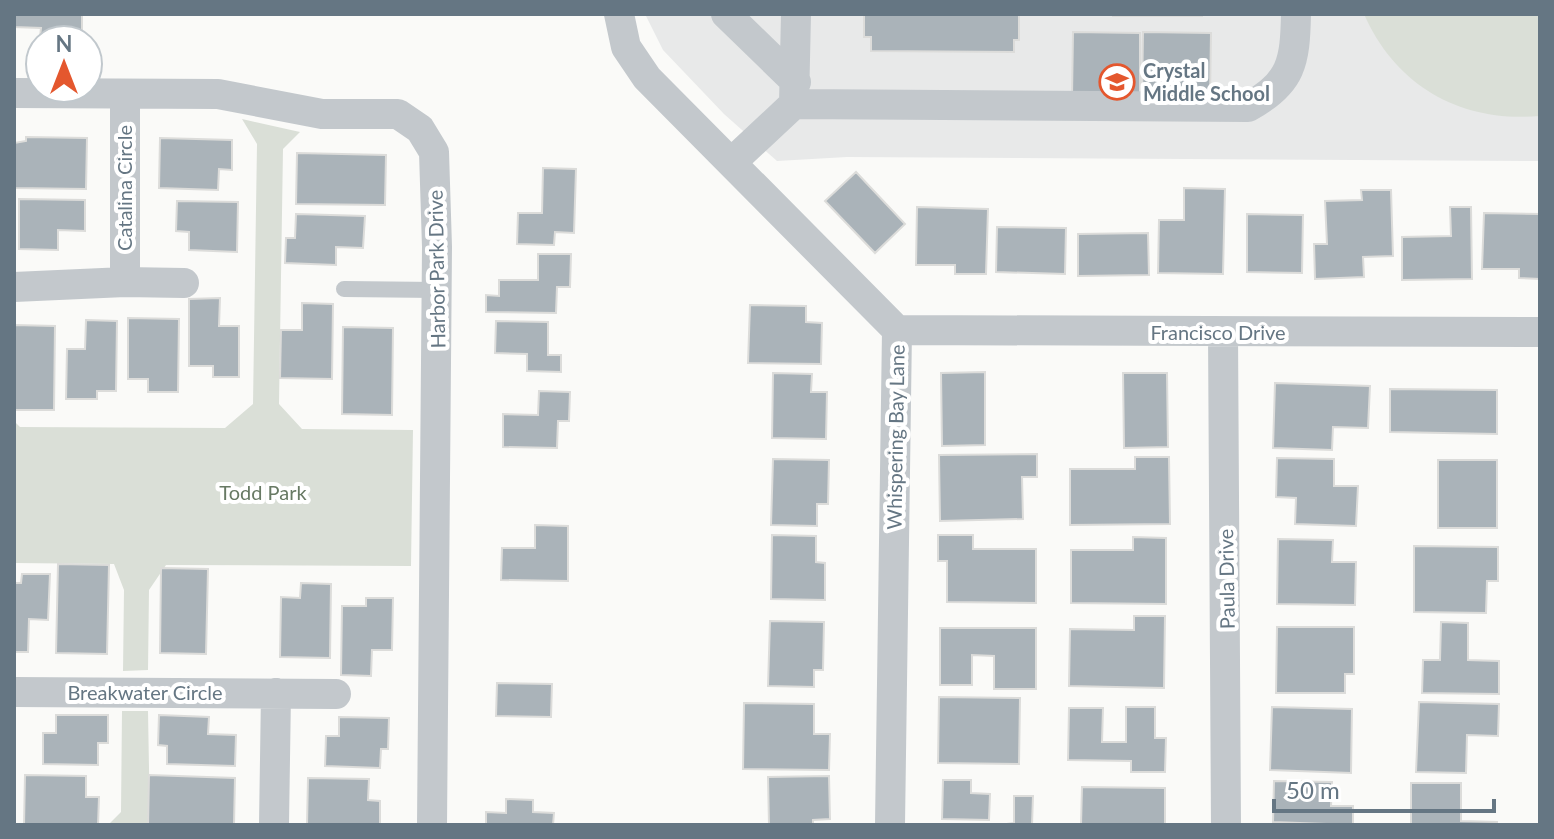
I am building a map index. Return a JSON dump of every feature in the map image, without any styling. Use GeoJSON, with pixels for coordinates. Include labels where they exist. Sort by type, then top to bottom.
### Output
{"type":"FeatureCollection","features":[{"type":"Feature","properties":{"kind":"street","name":"Whispering Bay Lane"},"geometry":{"type":"LineString","coordinates":[[619,14],[626,47],[647,78],[897,330],[890,825]]}},
{"type":"Feature","properties":{"kind":"street"},"geometry":{"type":"LineString","coordinates":[[726,14],[795,93],[1248,107],[1273,93],[1289,73],[1295,48],[1296,14]]}},
{"type":"Feature","properties":{"kind":"street"},"geometry":{"type":"LineString","coordinates":[[732,162],[795,93],[796,14]]}},
{"type":"Feature","properties":{"kind":"street","name":"Harbor Park Drive"},"geometry":{"type":"LineString","coordinates":[[14,93],[218,94],[322,114],[398,114],[420,129],[434,152],[437,290],[432,825]]}},
{"type":"Feature","properties":{"kind":"street","name":"Catalina Circle"},"geometry":{"type":"LineString","coordinates":[[125,94],[125,282]]}},
{"type":"Feature","properties":{"kind":"street"},"geometry":{"type":"LineString","coordinates":[[14,287],[184,283]]}},
{"type":"Feature","properties":{"kind":"street","name":"Francisco Drive"},"geometry":{"type":"LineString","coordinates":[[897,330],[1540,332]]}},
{"type":"Feature","properties":{"kind":"street","name":"Paula Drive"},"geometry":{"type":"LineString","coordinates":[[1223,332],[1226,825]]}},
{"type":"Feature","properties":{"kind":"street","name":"Breakwater Circle"},"geometry":{"type":"LineString","coordinates":[[14,692],[336,694]]}},
{"type":"Feature","properties":{"kind":"street"},"geometry":{"type":"LineString","coordinates":[[274,825],[276,693]]}},
{"type":"Feature","properties":{"kind":"lane"},"geometry":{"type":"LineString","coordinates":[[344,289],[437,290]]}},
{"type":"Feature","properties":{"kind":"shaded area","name":"Crystal Middle School"},"geometry":{"type":"Polygon","coordinates":[[[645,14],[1540,14],[1540,161],[847,157],[777,161],[724,114],[663,50],[645,14]]]}},
{"type":"Feature","properties":{"kind":"green space"},"geometry":{"type":"Polygon","coordinates":[[[1364,14],[1540,14],[1540,116],[1511,117],[1484,113],[1435,95],[1394,62],[1364,14]]]}},
{"type":"Feature","properties":{"kind":"green space","name":"Todd Park"},"geometry":{"type":"Polygon","coordinates":[[[242,119],[300,132],[283,149],[279,404],[302,429],[413,430],[411,566],[166,565],[149,590],[148,670],[123,671],[124,590],[114,564],[14,563],[14,421],[20,427],[225,428],[253,404],[257,144],[242,119]]]}},
{"type":"Feature","properties":{"kind":"green space"},"geometry":{"type":"Polygon","coordinates":[[[122,711],[148,711],[150,825],[108,825],[121,812],[122,711]]]}},
{"type":"Feature","properties":{"kind":"building"},"geometry":{"type":"Polygon","coordinates":[[[14,14],[82,14],[82,24],[24,24],[24,27],[14,27],[14,14]]]}},
{"type":"Feature","properties":{"kind":"building"},"geometry":{"type":"Polygon","coordinates":[[[864,14],[1019,14],[1019,40],[1014,40],[1014,52],[871,51],[871,37],[864,37],[864,14]]]}},
{"type":"Feature","properties":{"kind":"building"},"geometry":{"type":"Polygon","coordinates":[[[1202,14],[1202,16],[1113,16],[1202,14]]]}},
{"type":"Feature","properties":{"kind":"building"},"geometry":{"type":"Polygon","coordinates":[[[1073,32],[1140,33],[1140,97],[1072,96],[1073,32]]]}},
{"type":"Feature","properties":{"kind":"building"},"geometry":{"type":"Polygon","coordinates":[[[1143,32],[1211,33],[1210,98],[1142,97],[1143,32]]]}},
{"type":"Feature","properties":{"kind":"building"},"geometry":{"type":"Polygon","coordinates":[[[26,137],[87,138],[86,189],[14,188],[14,143],[26,141],[26,137]]]}},
{"type":"Feature","properties":{"kind":"building"},"geometry":{"type":"Polygon","coordinates":[[[160,138],[232,140],[232,170],[219,169],[218,190],[159,188],[160,138]]]}},
{"type":"Feature","properties":{"kind":"building"},"geometry":{"type":"Polygon","coordinates":[[[297,153],[386,155],[385,205],[296,204],[297,153]]]}},
{"type":"Feature","properties":{"kind":"building"},"geometry":{"type":"Polygon","coordinates":[[[543,168],[576,169],[574,233],[555,232],[554,245],[517,244],[518,213],[542,213],[543,168]]]}},
{"type":"Feature","properties":{"kind":"building"},"geometry":{"type":"Polygon","coordinates":[[[856,172],[905,224],[875,253],[825,201],[856,172]]]}},
{"type":"Feature","properties":{"kind":"building"},"geometry":{"type":"Polygon","coordinates":[[[1184,188],[1225,189],[1223,274],[1158,273],[1159,220],[1184,220],[1184,188]]]}},
{"type":"Feature","properties":{"kind":"building"},"geometry":{"type":"Polygon","coordinates":[[[1361,190],[1391,190],[1393,256],[1363,257],[1364,277],[1315,279],[1314,244],[1327,244],[1325,201],[1362,200],[1361,190]]]}},
{"type":"Feature","properties":{"kind":"building"},"geometry":{"type":"Polygon","coordinates":[[[19,199],[85,200],[85,231],[58,230],[58,250],[19,249],[19,199]]]}},
{"type":"Feature","properties":{"kind":"building"},"geometry":{"type":"Polygon","coordinates":[[[177,201],[238,202],[237,252],[189,250],[189,232],[176,231],[177,201]]]}},
{"type":"Feature","properties":{"kind":"building"},"geometry":{"type":"Polygon","coordinates":[[[917,207],[988,209],[986,274],[955,274],[955,265],[916,265],[917,207]]]}},
{"type":"Feature","properties":{"kind":"building"},"geometry":{"type":"Polygon","coordinates":[[[1450,207],[1471,207],[1472,279],[1402,280],[1402,237],[1451,236],[1450,207]]]}},
{"type":"Feature","properties":{"kind":"building"},"geometry":{"type":"Polygon","coordinates":[[[1484,213],[1540,214],[1540,279],[1519,278],[1519,269],[1482,269],[1484,213]]]}},
{"type":"Feature","properties":{"kind":"building"},"geometry":{"type":"Polygon","coordinates":[[[296,214],[365,216],[363,248],[336,247],[336,265],[285,263],[286,238],[295,238],[296,214]]]}},
{"type":"Feature","properties":{"kind":"building"},"geometry":{"type":"Polygon","coordinates":[[[1247,214],[1303,215],[1302,273],[1247,272],[1247,214]]]}},
{"type":"Feature","properties":{"kind":"building"},"geometry":{"type":"Polygon","coordinates":[[[997,227],[1066,228],[1065,274],[996,272],[997,227]]]}},
{"type":"Feature","properties":{"kind":"building"},"geometry":{"type":"Polygon","coordinates":[[[1148,233],[1149,275],[1078,276],[1078,234],[1148,233]]]}},
{"type":"Feature","properties":{"kind":"building"},"geometry":{"type":"Polygon","coordinates":[[[538,254],[571,254],[570,287],[557,287],[556,313],[486,312],[486,295],[499,296],[499,280],[538,280],[538,254]]]}},
{"type":"Feature","properties":{"kind":"building"},"geometry":{"type":"Polygon","coordinates":[[[220,298],[219,326],[239,326],[239,377],[213,377],[213,366],[189,366],[189,299],[220,298]]]}},
{"type":"Feature","properties":{"kind":"building"},"geometry":{"type":"Polygon","coordinates":[[[302,303],[333,304],[332,379],[280,378],[281,330],[302,330],[302,303]]]}},
{"type":"Feature","properties":{"kind":"building"},"geometry":{"type":"Polygon","coordinates":[[[750,305],[806,306],[806,322],[822,323],[821,364],[748,363],[750,305]]]}},
{"type":"Feature","properties":{"kind":"building"},"geometry":{"type":"Polygon","coordinates":[[[128,318],[179,319],[178,392],[148,392],[148,379],[128,379],[128,318]]]}},
{"type":"Feature","properties":{"kind":"building"},"geometry":{"type":"Polygon","coordinates":[[[86,320],[117,321],[116,391],[97,391],[97,399],[66,399],[67,349],[85,349],[86,320]]]}},
{"type":"Feature","properties":{"kind":"building"},"geometry":{"type":"Polygon","coordinates":[[[496,321],[548,322],[548,355],[561,355],[561,372],[527,371],[527,354],[495,353],[496,321]]]}},
{"type":"Feature","properties":{"kind":"building"},"geometry":{"type":"Polygon","coordinates":[[[14,325],[55,326],[54,410],[14,410],[14,325]]]}},
{"type":"Feature","properties":{"kind":"building"},"geometry":{"type":"Polygon","coordinates":[[[343,327],[393,328],[392,415],[342,414],[343,327]]]}},
{"type":"Feature","properties":{"kind":"building"},"geometry":{"type":"Polygon","coordinates":[[[985,372],[985,445],[942,446],[941,373],[985,372]]]}},
{"type":"Feature","properties":{"kind":"building"},"geometry":{"type":"Polygon","coordinates":[[[773,373],[812,374],[811,392],[827,392],[826,439],[772,438],[773,373]]]}},
{"type":"Feature","properties":{"kind":"building"},"geometry":{"type":"Polygon","coordinates":[[[1123,373],[1167,373],[1168,447],[1124,448],[1123,373]]]}},
{"type":"Feature","properties":{"kind":"building"},"geometry":{"type":"Polygon","coordinates":[[[1275,383],[1370,386],[1368,428],[1333,427],[1332,450],[1273,448],[1275,383]]]}},
{"type":"Feature","properties":{"kind":"building"},"geometry":{"type":"Polygon","coordinates":[[[1390,389],[1497,390],[1497,434],[1390,432],[1390,389]]]}},
{"type":"Feature","properties":{"kind":"building"},"geometry":{"type":"Polygon","coordinates":[[[539,391],[570,392],[569,421],[558,421],[557,448],[503,447],[503,414],[538,415],[539,391]]]}},
{"type":"Feature","properties":{"kind":"building"},"geometry":{"type":"Polygon","coordinates":[[[1037,454],[1037,477],[1022,477],[1023,519],[940,521],[939,455],[1037,454]]]}},
{"type":"Feature","properties":{"kind":"building"},"geometry":{"type":"Polygon","coordinates":[[[1135,457],[1169,457],[1170,524],[1070,525],[1070,469],[1135,469],[1135,457]]]}},
{"type":"Feature","properties":{"kind":"building"},"geometry":{"type":"Polygon","coordinates":[[[1277,458],[1334,459],[1334,486],[1358,486],[1356,526],[1295,524],[1296,498],[1276,497],[1277,458]]]}},
{"type":"Feature","properties":{"kind":"building"},"geometry":{"type":"Polygon","coordinates":[[[773,459],[829,460],[828,504],[817,504],[817,526],[771,525],[773,459]]]}},
{"type":"Feature","properties":{"kind":"building"},"geometry":{"type":"Polygon","coordinates":[[[1438,460],[1497,460],[1497,528],[1438,528],[1438,460]]]}},
{"type":"Feature","properties":{"kind":"building"},"geometry":{"type":"Polygon","coordinates":[[[535,525],[568,526],[568,581],[501,580],[502,548],[535,548],[535,525]]]}},
{"type":"Feature","properties":{"kind":"building"},"geometry":{"type":"Polygon","coordinates":[[[772,535],[816,536],[816,562],[825,563],[825,600],[771,599],[772,535]]]}},
{"type":"Feature","properties":{"kind":"building"},"geometry":{"type":"Polygon","coordinates":[[[938,535],[973,535],[973,549],[1036,549],[1036,603],[947,602],[947,561],[938,561],[938,535]]]}},
{"type":"Feature","properties":{"kind":"building"},"geometry":{"type":"Polygon","coordinates":[[[1133,537],[1166,538],[1166,604],[1071,603],[1071,550],[1133,550],[1133,537]]]}},
{"type":"Feature","properties":{"kind":"building"},"geometry":{"type":"Polygon","coordinates":[[[1278,539],[1333,540],[1332,562],[1356,562],[1355,605],[1277,604],[1278,539]]]}},
{"type":"Feature","properties":{"kind":"building"},"geometry":{"type":"Polygon","coordinates":[[[1414,546],[1498,547],[1498,581],[1487,581],[1486,613],[1414,612],[1414,546]]]}},
{"type":"Feature","properties":{"kind":"building"},"geometry":{"type":"Polygon","coordinates":[[[58,564],[109,565],[107,654],[56,653],[58,564]]]}},
{"type":"Feature","properties":{"kind":"building"},"geometry":{"type":"Polygon","coordinates":[[[161,568],[208,569],[206,654],[160,653],[161,568]]]}},
{"type":"Feature","properties":{"kind":"building"},"geometry":{"type":"Polygon","coordinates":[[[22,574],[50,574],[48,620],[29,619],[28,652],[14,652],[14,583],[21,583],[22,574]]]}},
{"type":"Feature","properties":{"kind":"building"},"geometry":{"type":"Polygon","coordinates":[[[301,583],[331,584],[330,658],[280,657],[281,597],[300,598],[301,583]]]}},
{"type":"Feature","properties":{"kind":"building"},"geometry":{"type":"Polygon","coordinates":[[[366,598],[393,598],[392,650],[372,650],[371,676],[341,675],[342,606],[366,606],[366,598]]]}},
{"type":"Feature","properties":{"kind":"building"},"geometry":{"type":"Polygon","coordinates":[[[1134,616],[1165,616],[1164,688],[1069,686],[1070,629],[1134,630],[1134,616]]]}},
{"type":"Feature","properties":{"kind":"building"},"geometry":{"type":"Polygon","coordinates":[[[770,621],[824,622],[823,670],[814,670],[814,687],[768,686],[770,621]]]}},
{"type":"Feature","properties":{"kind":"building"},"geometry":{"type":"Polygon","coordinates":[[[1441,622],[1468,623],[1468,660],[1499,661],[1499,694],[1422,693],[1423,660],[1440,660],[1441,622]]]}},
{"type":"Feature","properties":{"kind":"building"},"geometry":{"type":"Polygon","coordinates":[[[1277,627],[1354,627],[1354,674],[1345,674],[1345,693],[1276,693],[1277,627]]]}},
{"type":"Feature","properties":{"kind":"building"},"geometry":{"type":"Polygon","coordinates":[[[940,628],[1036,628],[1036,689],[994,689],[994,656],[972,655],[972,685],[940,685],[940,628]]]}},
{"type":"Feature","properties":{"kind":"building"},"geometry":{"type":"Polygon","coordinates":[[[497,683],[552,684],[551,717],[496,716],[497,683]]]}},
{"type":"Feature","properties":{"kind":"building"},"geometry":{"type":"Polygon","coordinates":[[[939,697],[1020,698],[1019,764],[938,763],[939,697]]]}},
{"type":"Feature","properties":{"kind":"building"},"geometry":{"type":"Polygon","coordinates":[[[1419,702],[1499,704],[1498,736],[1467,735],[1466,773],[1416,772],[1419,702]]]}},
{"type":"Feature","properties":{"kind":"building"},"geometry":{"type":"Polygon","coordinates":[[[744,703],[814,704],[814,734],[830,734],[829,770],[743,769],[744,703]]]}},
{"type":"Feature","properties":{"kind":"building"},"geometry":{"type":"Polygon","coordinates":[[[1126,707],[1155,707],[1155,738],[1166,738],[1165,772],[1131,772],[1131,761],[1068,760],[1069,708],[1103,708],[1102,742],[1126,742],[1126,707]]]}},
{"type":"Feature","properties":{"kind":"building"},"geometry":{"type":"Polygon","coordinates":[[[1272,707],[1352,709],[1351,773],[1270,770],[1272,707]]]}},
{"type":"Feature","properties":{"kind":"building"},"geometry":{"type":"Polygon","coordinates":[[[56,715],[108,715],[108,743],[98,743],[98,765],[43,764],[43,733],[56,733],[56,715]]]}},
{"type":"Feature","properties":{"kind":"building"},"geometry":{"type":"Polygon","coordinates":[[[159,715],[209,717],[208,734],[236,735],[235,766],[167,764],[167,746],[158,745],[159,715]]]}},
{"type":"Feature","properties":{"kind":"building"},"geometry":{"type":"Polygon","coordinates":[[[339,717],[389,718],[388,749],[381,749],[380,768],[325,766],[326,736],[339,736],[339,717]]]}},
{"type":"Feature","properties":{"kind":"building"},"geometry":{"type":"Polygon","coordinates":[[[25,775],[86,776],[86,797],[99,797],[98,825],[24,825],[25,775]]]}},
{"type":"Feature","properties":{"kind":"building"},"geometry":{"type":"Polygon","coordinates":[[[149,775],[235,778],[234,825],[148,825],[149,775]]]}},
{"type":"Feature","properties":{"kind":"building"},"geometry":{"type":"Polygon","coordinates":[[[829,776],[830,819],[813,820],[813,825],[769,825],[768,777],[829,776]]]}},
{"type":"Feature","properties":{"kind":"building"},"geometry":{"type":"Polygon","coordinates":[[[308,778],[369,779],[368,800],[380,801],[380,825],[307,825],[308,778]]]}},
{"type":"Feature","properties":{"kind":"building"},"geometry":{"type":"Polygon","coordinates":[[[943,780],[971,780],[971,793],[990,794],[989,820],[942,819],[943,780]]]}},
{"type":"Feature","properties":{"kind":"building"},"geometry":{"type":"Polygon","coordinates":[[[1274,781],[1332,782],[1331,806],[1353,806],[1353,825],[1273,822],[1274,781]]]}},
{"type":"Feature","properties":{"kind":"building"},"geometry":{"type":"Polygon","coordinates":[[[1411,783],[1461,783],[1461,821],[1497,822],[1497,825],[1411,825],[1411,783]]]}},
{"type":"Feature","properties":{"kind":"building"},"geometry":{"type":"Polygon","coordinates":[[[1082,787],[1165,788],[1165,825],[1081,825],[1082,787]]]}},
{"type":"Feature","properties":{"kind":"building"},"geometry":{"type":"Polygon","coordinates":[[[1014,796],[1033,796],[1032,825],[999,825],[1014,823],[1014,796]]]}},
{"type":"Feature","properties":{"kind":"building"},"geometry":{"type":"Polygon","coordinates":[[[506,799],[533,800],[533,812],[554,813],[553,825],[486,825],[486,812],[506,813],[506,799]]]}},
{"type":"Feature","properties":{"kind":"place","name":"Crystal Middle School"},"geometry":{"type":"Point","coordinates":[1117,82]}}]}
